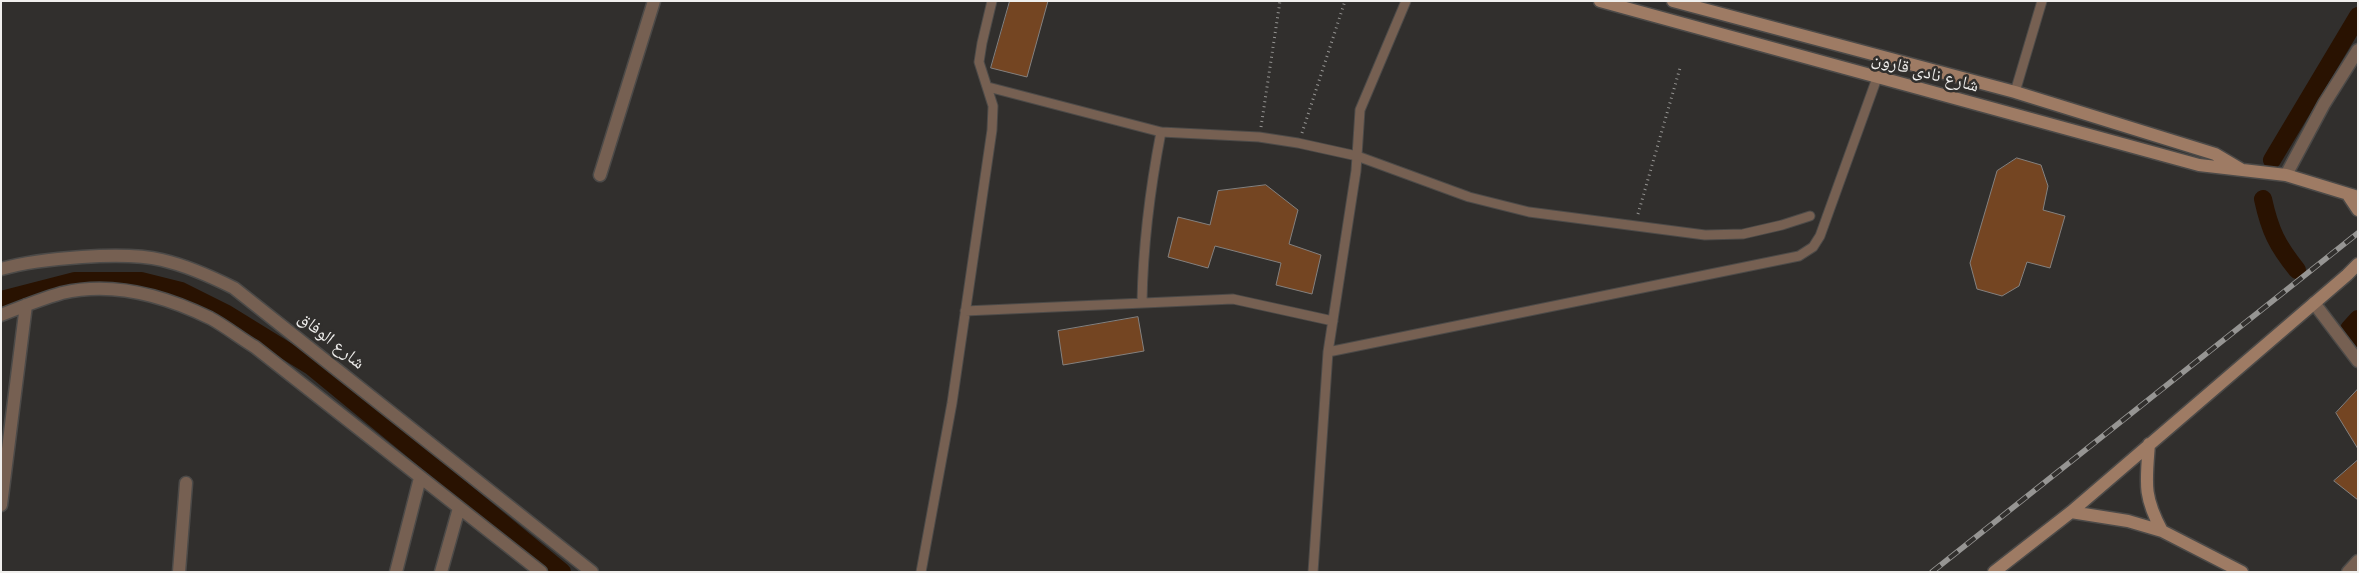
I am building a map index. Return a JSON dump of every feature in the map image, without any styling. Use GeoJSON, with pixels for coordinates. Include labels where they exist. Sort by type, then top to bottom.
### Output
{"type":"FeatureCollection","features":[{"type":"Feature","properties":{"kind":"main road","name":"شارع نادى قارون"},"geometry":{"type":"LineString","coordinates":[[1600,1],[2200,165],[2286,175],[2355,194],[2358,210]]}},
{"type":"Feature","properties":{"kind":"main road","name":"شارع نادى قارون"},"geometry":{"type":"LineString","coordinates":[[1677,2],[2015,92],[2215,154],[2242,170]]}},
{"type":"Feature","properties":{"kind":"main road"},"geometry":{"type":"LineString","coordinates":[[1677,2],[1677,22]]}},
{"type":"Feature","properties":{"kind":"main road"},"geometry":{"type":"LineString","coordinates":[[1994,572],[2071,512],[2314,303],[2353,273],[2358,264]]}},
{"type":"Feature","properties":{"kind":"main road"},"geometry":{"type":"LineString","coordinates":[[2149,444],[2146,486],[2150,509],[2162,531]]}},
{"type":"Feature","properties":{"kind":"main road"},"geometry":{"type":"LineString","coordinates":[[2071,512],[2128,521],[2162,531],[2242,572]]}},
{"type":"Feature","properties":{"kind":"street"},"geometry":{"type":"LineString","coordinates":[[600,176],[654,1]]}},
{"type":"Feature","properties":{"kind":"street"},"geometry":{"type":"LineString","coordinates":[[2286,175],[2324,104],[2358,50]]}},
{"type":"Feature","properties":{"kind":"street","name":"شارع الوفاق"},"geometry":{"type":"LineString","coordinates":[[1,269],[22,263],[48,260],[128,257],[160,260],[198,270],[234,288],[592,572]]}},
{"type":"Feature","properties":{"kind":"street"},"geometry":{"type":"LineString","coordinates":[[1,315],[64,293],[114,289],[136,292],[210,318],[255,347],[541,572]]}},
{"type":"Feature","properties":{"kind":"street"},"geometry":{"type":"LineString","coordinates":[[2314,303],[2358,361]]}},
{"type":"Feature","properties":{"kind":"street"},"geometry":{"type":"LineString","coordinates":[[1,505],[26,305]]}},
{"type":"Feature","properties":{"kind":"street"},"geometry":{"type":"LineString","coordinates":[[396,572],[420,478]]}},
{"type":"Feature","properties":{"kind":"street"},"geometry":{"type":"LineString","coordinates":[[178,572],[186,483]]}},
{"type":"Feature","properties":{"kind":"street"},"geometry":{"type":"LineString","coordinates":[[441,572],[459,508]]}},
{"type":"Feature","properties":{"kind":"street"},"geometry":{"type":"LineString","coordinates":[[2348,572],[2358,561]]}},
{"type":"Feature","properties":{"kind":"lane"},"geometry":{"type":"LineString","coordinates":[[921,572],[941,469],[992,130],[993,106],[979,62],[992,1]]}},
{"type":"Feature","properties":{"kind":"lane"},"geometry":{"type":"LineString","coordinates":[[1313,572],[1328,352],[1357,156],[1360,110],[1406,1]]}},
{"type":"Feature","properties":{"kind":"lane"},"geometry":{"type":"LineString","coordinates":[[2015,92],[2042,1]]}},
{"type":"Feature","properties":{"kind":"lane"},"geometry":{"type":"LineString","coordinates":[[1328,352],[1799,256],[1813,247],[1820,236],[1877,78]]}},
{"type":"Feature","properties":{"kind":"lane"},"geometry":{"type":"LineString","coordinates":[[988,87],[1161,132],[1259,137],[1298,143],[1357,156],[1469,197],[1529,212],[1706,235],[1743,234],[1810,216]]}},
{"type":"Feature","properties":{"kind":"lane"},"geometry":{"type":"LineString","coordinates":[[1142,302],[1143,252],[1152,177],[1161,132]]}},
{"type":"Feature","properties":{"kind":"lane"},"geometry":{"type":"LineString","coordinates":[[965,311],[1233,299],[1333,322]]}},
{"type":"Feature","properties":{"kind":"path"},"geometry":{"type":"LineString","coordinates":[[1259,137],[1280,1]]}},
{"type":"Feature","properties":{"kind":"path"},"geometry":{"type":"LineString","coordinates":[[1298,143],[1345,1]]}},
{"type":"Feature","properties":{"kind":"path"},"geometry":{"type":"LineString","coordinates":[[1635,226],[1680,68]]}},
{"type":"Feature","properties":{"kind":"building"},"geometry":{"type":"Polygon","coordinates":[[[1010,1],[1048,1],[1027,77],[991,68],[1010,1]]]}},
{"type":"Feature","properties":{"kind":"building"},"geometry":{"type":"Polygon","coordinates":[[[2017,158],[2041,165],[2048,186],[2043,210],[2065,216],[2050,268],[2027,262],[2019,286],[2002,296],[1977,289],[1970,263],[1997,171],[2017,158]]]}},
{"type":"Feature","properties":{"kind":"building"},"geometry":{"type":"Polygon","coordinates":[[[1266,185],[1298,210],[1289,244],[1321,255],[1312,294],[1276,285],[1281,263],[1215,246],[1208,268],[1168,257],[1178,217],[1210,225],[1218,191],[1266,185]]]}},
{"type":"Feature","properties":{"kind":"building"},"geometry":{"type":"Polygon","coordinates":[[[1138,317],[1144,351],[1063,365],[1058,331],[1138,317]]]}},
{"type":"Feature","properties":{"kind":"building"},"geometry":{"type":"Polygon","coordinates":[[[2358,389],[2358,449],[2336,413],[2358,389]]]}},
{"type":"Feature","properties":{"kind":"building"},"geometry":{"type":"Polygon","coordinates":[[[2358,460],[2358,500],[2334,481],[2358,460]]]}},
{"type":"Feature","properties":{"kind":"waterway"},"geometry":{"type":"LineString","coordinates":[[2272,160],[2358,16]]}},
{"type":"Feature","properties":{"kind":"waterway"},"geometry":{"type":"LineString","coordinates":[[2263,199],[2268,220],[2275,237],[2297,270]]}},
{"type":"Feature","properties":{"kind":"waterway"},"geometry":{"type":"LineString","coordinates":[[1,300],[75,281],[141,281],[181,291],[225,313],[311,366],[562,572]]}},
{"type":"Feature","properties":{"kind":"waterway"},"geometry":{"type":"LineString","coordinates":[[2358,319],[2349,329],[2358,340]]}},
{"type":"Feature","properties":{"kind":"railway"},"geometry":{"type":"LineString","coordinates":[[1932,572],[2358,233]]}}]}
